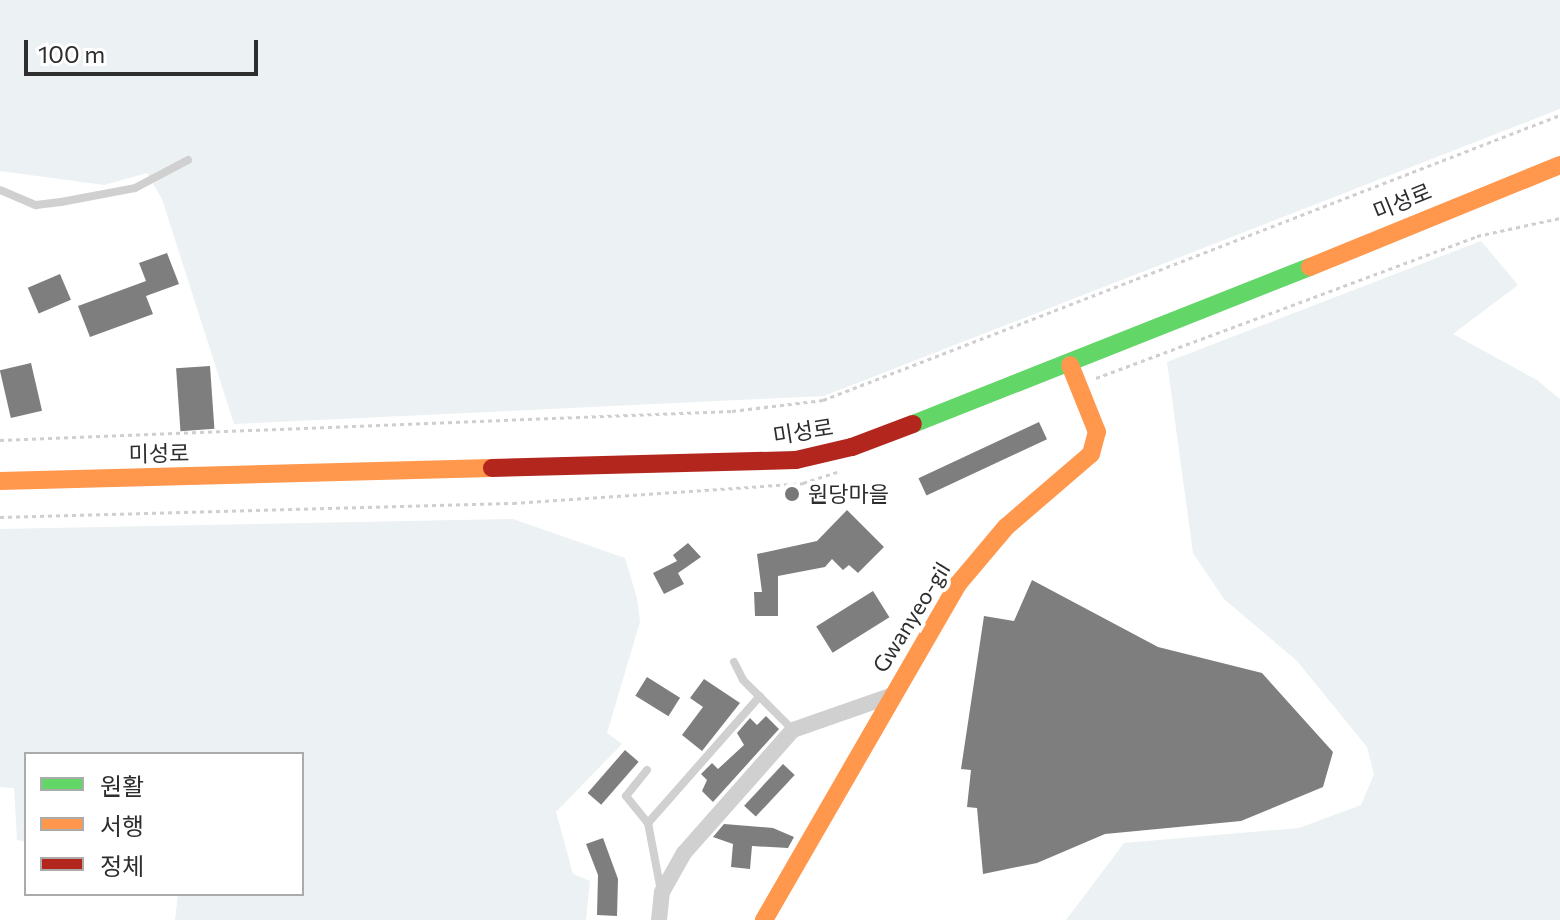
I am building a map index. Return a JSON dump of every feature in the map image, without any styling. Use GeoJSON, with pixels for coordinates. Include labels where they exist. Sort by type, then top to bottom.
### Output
{"type":"FeatureCollection","features":[{"type":"Feature","properties":{"kind":"street","name":"미성로"},"geometry":{"type":"LineString","coordinates":[[0,481],[796,460],[852,447],[1070,365],[1560,165]]}},
{"type":"Feature","properties":{"kind":"street","name":"Gwanyeo-gil"},"geometry":{"type":"LineString","coordinates":[[764,920],[890,696],[958,584],[1006,527],[1091,454],[1097,432],[1070,365]]}},
{"type":"Feature","properties":{"kind":"street"},"geometry":{"type":"LineString","coordinates":[[659,920],[662,892],[684,853],[793,730],[890,696]]}},
{"type":"Feature","properties":{"kind":"lane"},"geometry":{"type":"LineString","coordinates":[[0,190],[36,205],[61,202],[135,188],[188,160]]}},
{"type":"Feature","properties":{"kind":"lane"},"geometry":{"type":"LineString","coordinates":[[734,662],[760,696],[793,730]]}},
{"type":"Feature","properties":{"kind":"lane"},"geometry":{"type":"LineString","coordinates":[[648,823],[760,696]]}},
{"type":"Feature","properties":{"kind":"lane"},"geometry":{"type":"LineString","coordinates":[[647,770],[626,796],[648,823],[662,892]]}},
{"type":"Feature","properties":{"kind":"path"},"geometry":{"type":"LineString","coordinates":[[0,440],[716,412],[823,400],[1560,115]]}},
{"type":"Feature","properties":{"kind":"path"},"geometry":{"type":"LineString","coordinates":[[1080,384],[1477,236],[1560,218]]}},
{"type":"Feature","properties":{"kind":"path"},"geometry":{"type":"LineString","coordinates":[[0,517],[513,503],[803,483],[842,471]]}},
{"type":"Feature","properties":{"kind":"shaded area"},"geometry":{"type":"Polygon","coordinates":[[[0,0],[1560,0],[1560,109],[824,396],[234,424],[162,199],[147,173],[104,185],[0,171],[0,0]]]}},
{"type":"Feature","properties":{"kind":"shaded area"},"geometry":{"type":"Polygon","coordinates":[[[1481,241],[1518,285],[1453,334],[1537,380],[1560,399],[1560,920],[1066,920],[1124,843],[1299,828],[1361,805],[1374,774],[1367,747],[1297,661],[1224,599],[1193,553],[1167,362],[1481,241]]]}},
{"type":"Feature","properties":{"kind":"shaded area"},"geometry":{"type":"Polygon","coordinates":[[[513,519],[625,558],[637,598],[640,622],[607,733],[622,744],[556,812],[573,874],[590,881],[586,920],[175,920],[178,896],[304,896],[304,752],[24,752],[24,842],[17,840],[14,788],[0,787],[0,529],[513,519]]]}},
{"type":"Feature","properties":{"kind":"building"},"geometry":{"type":"Polygon","coordinates":[[[167,253],[179,284],[146,296],[153,314],[90,337],[78,306],[146,281],[139,263],[167,253]]]}},
{"type":"Feature","properties":{"kind":"building"},"geometry":{"type":"Polygon","coordinates":[[[60,274],[71,300],[39,313],[28,288],[60,274]]]}},
{"type":"Feature","properties":{"kind":"building"},"geometry":{"type":"Polygon","coordinates":[[[31,363],[42,411],[11,418],[0,370],[31,363]]]}},
{"type":"Feature","properties":{"kind":"building"},"geometry":{"type":"Polygon","coordinates":[[[210,366],[214,429],[180,431],[176,368],[210,366]]]}},
{"type":"Feature","properties":{"kind":"building"},"geometry":{"type":"Polygon","coordinates":[[[1039,422],[1047,439],[926,495],[918,478],[1039,422]]]}},
{"type":"Feature","properties":{"kind":"building"},"geometry":{"type":"Polygon","coordinates":[[[847,510],[884,547],[858,573],[849,565],[843,570],[832,559],[825,567],[778,576],[778,616],[755,616],[754,592],[762,592],[757,554],[817,541],[847,510]]]}},
{"type":"Feature","properties":{"kind":"building"},"geometry":{"type":"Polygon","coordinates":[[[688,543],[701,557],[678,573],[684,584],[664,594],[653,573],[677,561],[673,555],[688,543]]]}},
{"type":"Feature","properties":{"kind":"building"},"geometry":{"type":"Polygon","coordinates":[[[1032,580],[1158,647],[1262,673],[1333,752],[1323,787],[1241,821],[1105,834],[1037,863],[983,874],[977,808],[967,807],[971,770],[961,769],[984,616],[1014,621],[1032,580]]]}},
{"type":"Feature","properties":{"kind":"building"},"geometry":{"type":"Polygon","coordinates":[[[873,591],[889,617],[833,653],[816,627],[873,591]]]}},
{"type":"Feature","properties":{"kind":"building"},"geometry":{"type":"Polygon","coordinates":[[[647,677],[680,698],[668,716],[635,696],[647,677]]]}},
{"type":"Feature","properties":{"kind":"building"},"geometry":{"type":"Polygon","coordinates":[[[704,679],[740,703],[702,751],[682,735],[703,707],[690,698],[704,679]]]}},
{"type":"Feature","properties":{"kind":"building"},"geometry":{"type":"Polygon","coordinates":[[[766,716],[779,729],[713,802],[702,791],[707,780],[701,774],[712,763],[718,769],[744,745],[737,733],[750,718],[757,725],[766,716]]]}},
{"type":"Feature","properties":{"kind":"building"},"geometry":{"type":"Polygon","coordinates":[[[625,750],[639,762],[601,805],[588,793],[625,750]]]}},
{"type":"Feature","properties":{"kind":"building"},"geometry":{"type":"Polygon","coordinates":[[[783,764],[795,775],[756,817],[744,806],[783,764]]]}},
{"type":"Feature","properties":{"kind":"building"},"geometry":{"type":"Polygon","coordinates":[[[724,824],[773,828],[794,837],[788,848],[752,846],[750,869],[731,867],[733,844],[713,837],[724,824]]]}},
{"type":"Feature","properties":{"kind":"building"},"geometry":{"type":"Polygon","coordinates":[[[603,838],[618,879],[617,916],[597,915],[598,875],[586,844],[603,838]]]}},
{"type":"Feature","properties":{"kind":"traffic: fast"},"geometry":{"type":"LineString","coordinates":[[913,424],[1310,267]]}},
{"type":"Feature","properties":{"kind":"traffic: slow"},"geometry":{"type":"LineString","coordinates":[[1310,267],[1560,165]]}},
{"type":"Feature","properties":{"kind":"traffic: slow"},"geometry":{"type":"LineString","coordinates":[[764,920],[958,584],[1006,527],[1091,454],[1097,432],[1070,365]]}},
{"type":"Feature","properties":{"kind":"traffic: slow"},"geometry":{"type":"LineString","coordinates":[[0,481],[492,468]]}},
{"type":"Feature","properties":{"kind":"traffic: jam"},"geometry":{"type":"LineString","coordinates":[[492,468],[796,460],[852,447],[913,424]]}},
{"type":"Feature","properties":{"kind":"place","name":"원당마을"},"geometry":{"type":"Point","coordinates":[792,494]}}]}
